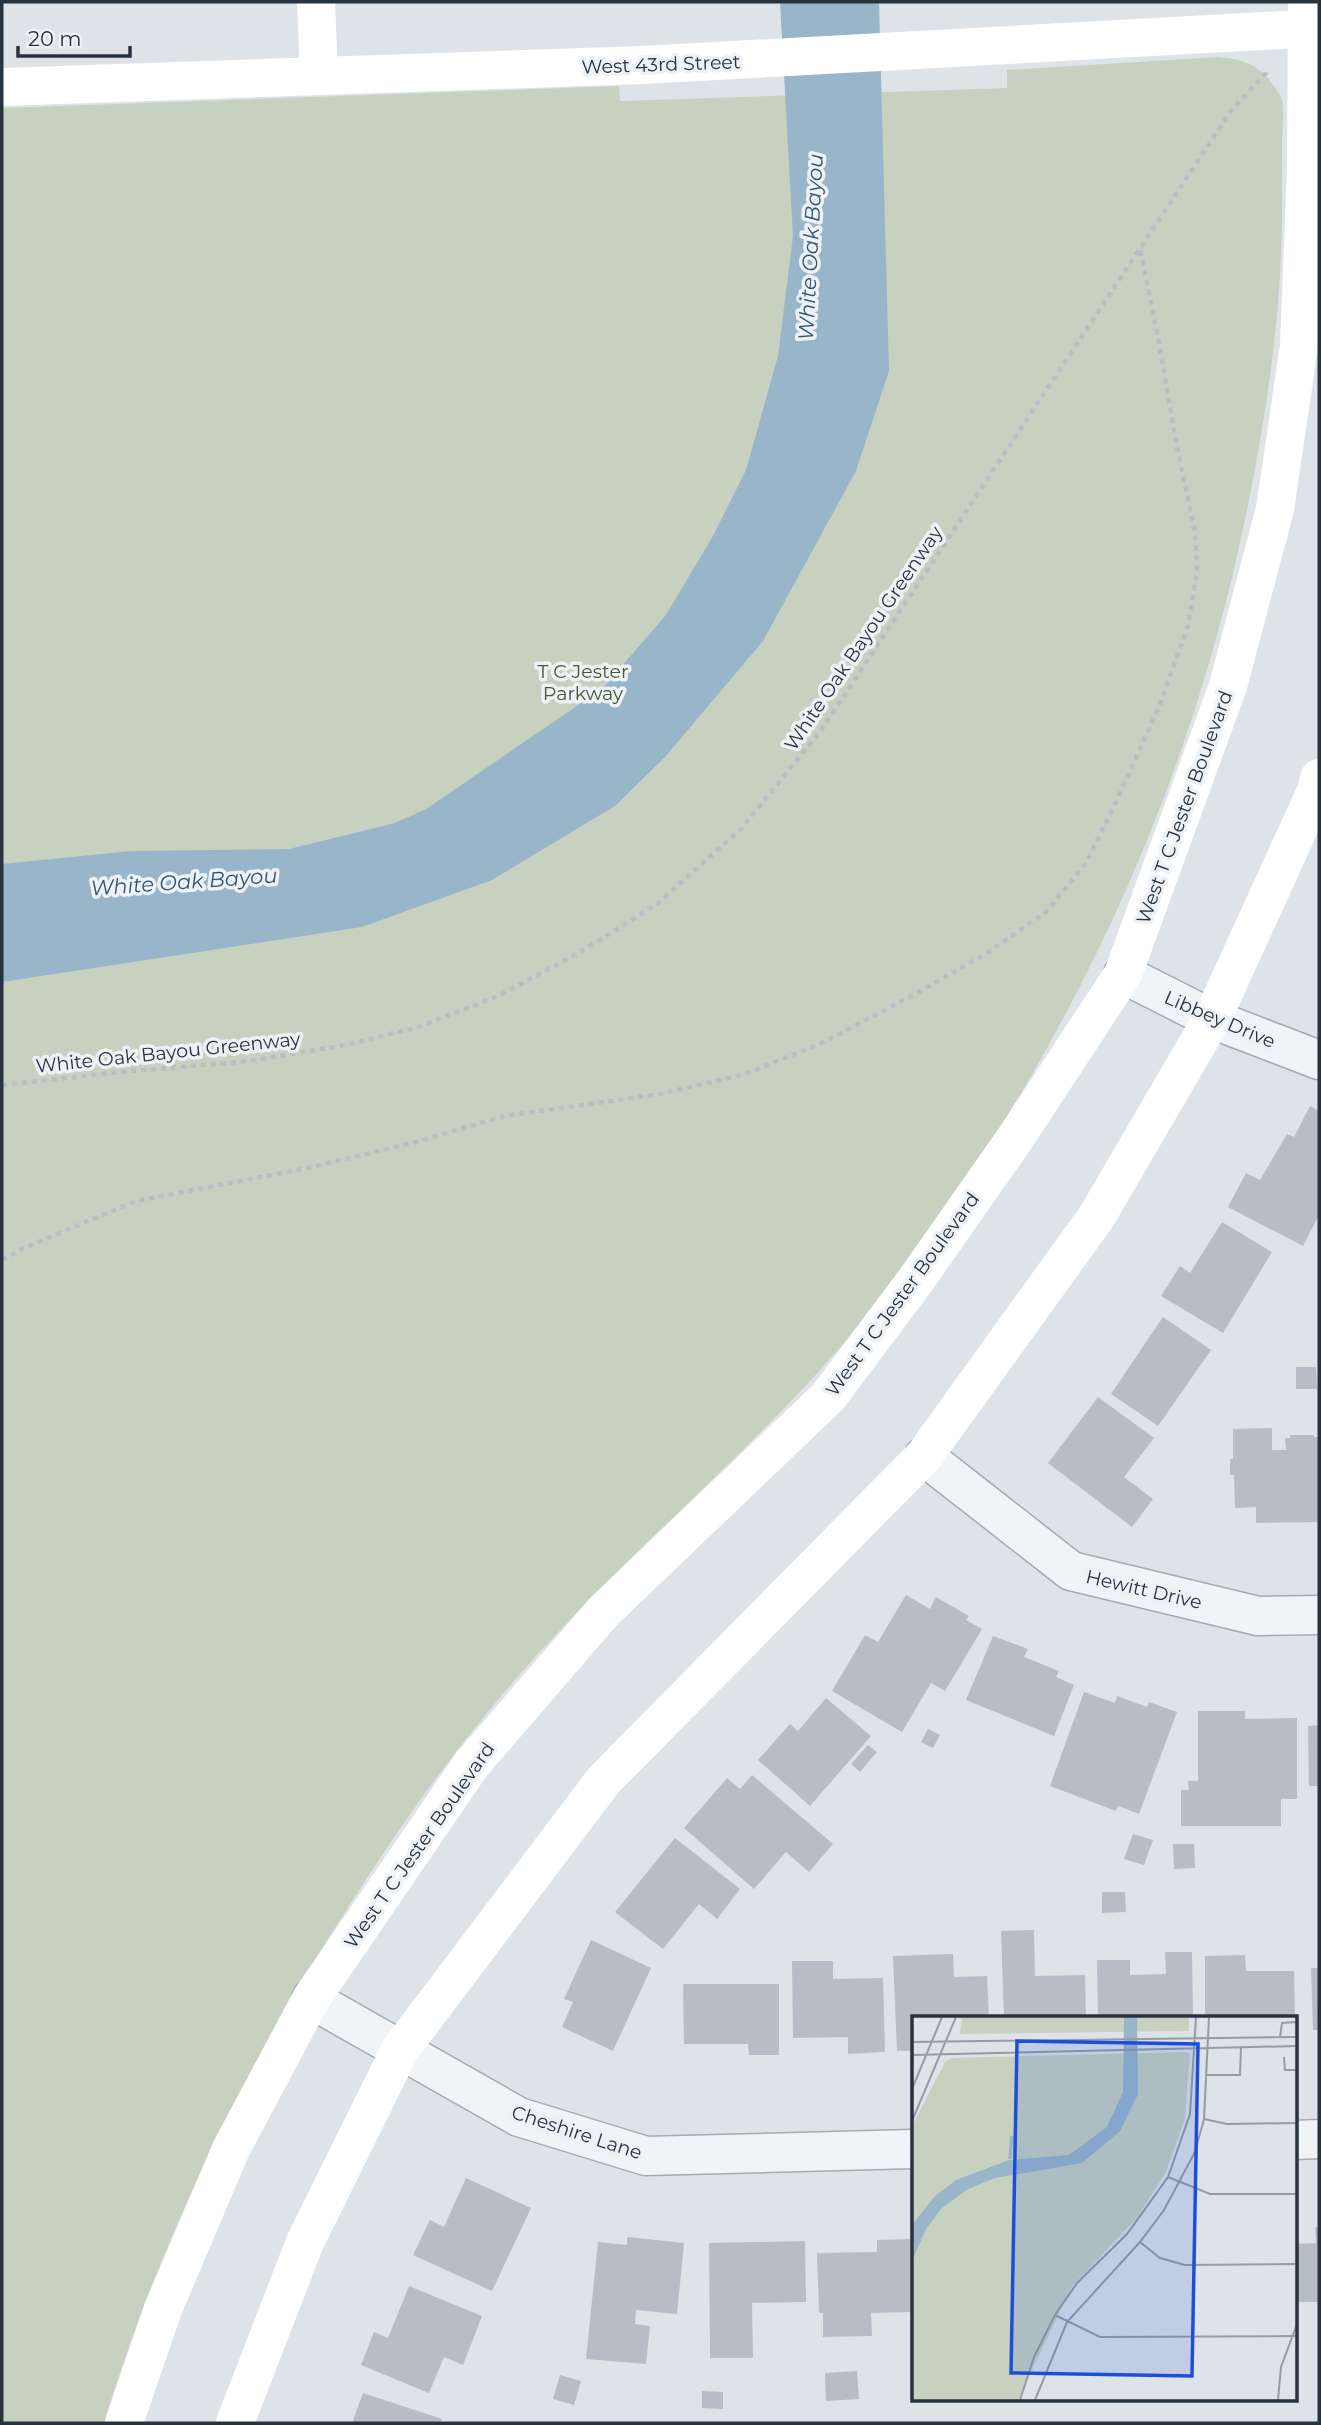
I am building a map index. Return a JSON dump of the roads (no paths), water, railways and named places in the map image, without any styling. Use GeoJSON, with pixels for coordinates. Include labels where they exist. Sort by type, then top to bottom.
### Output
{"type":"FeatureCollection","features":[{"type":"Feature","properties":{"kind":"main road"},"geometry":{"type":"LineString","coordinates":[[316,2],[318,75]]}},
{"type":"Feature","properties":{"kind":"main road","name":"West 43rd Street"},"geometry":{"type":"LineString","coordinates":[[2,87],[643,65],[981,48],[1312,20]]}},
{"type":"Feature","properties":{"kind":"main road","name":"West T C Jester Boulevard"},"geometry":{"type":"LineString","coordinates":[[124,2423],[163,2309],[230,2149],[311,1998],[471,1765],[603,1612],[828,1397],[918,1277],[1016,1137],[1123,974],[1228,686],[1275,509],[1299,346],[1312,20]]}},
{"type":"Feature","properties":{"kind":"main road"},"geometry":{"type":"LineString","coordinates":[[235,2423],[305,2242],[400,2050],[604,1780],[924,1455],[1097,1216],[1212,1019],[1316,791],[1319,778]]}},
{"type":"Feature","properties":{"kind":"street","name":"Libbey Drive"},"geometry":{"type":"LineString","coordinates":[[1123,974],[1212,1019],[1319,1060]]}},
{"type":"Feature","properties":{"kind":"street","name":"Hewitt Drive"},"geometry":{"type":"LineString","coordinates":[[924,1455],[1071,1571],[1258,1616],[1319,1615]]}},
{"type":"Feature","properties":{"kind":"street","name":"Cheshire Lane"},"geometry":{"type":"LineString","coordinates":[[311,1998],[519,2117],[646,2156],[912,2149]]}},
{"type":"Feature","properties":{"kind":"street"},"geometry":{"type":"LineString","coordinates":[[1296,2140],[1319,2139]]}},
{"type":"Feature","properties":{"kind":"water","name":"White Oak Bayou"},"geometry":{"type":"Polygon","coordinates":[[[780,2],[879,2],[889,371],[856,471],[763,641],[665,757],[615,806],[492,880],[362,927],[2,982],[2,864],[131,851],[289,849],[395,823],[426,809],[602,689],[666,615],[713,536],[746,470],[778,356],[793,236],[780,2]]]}},
{"type":"Feature","properties":{"kind":"park label","name":"T C Jester Parkway"},"geometry":{"type":"Point","coordinates":[583,682]}}]}
